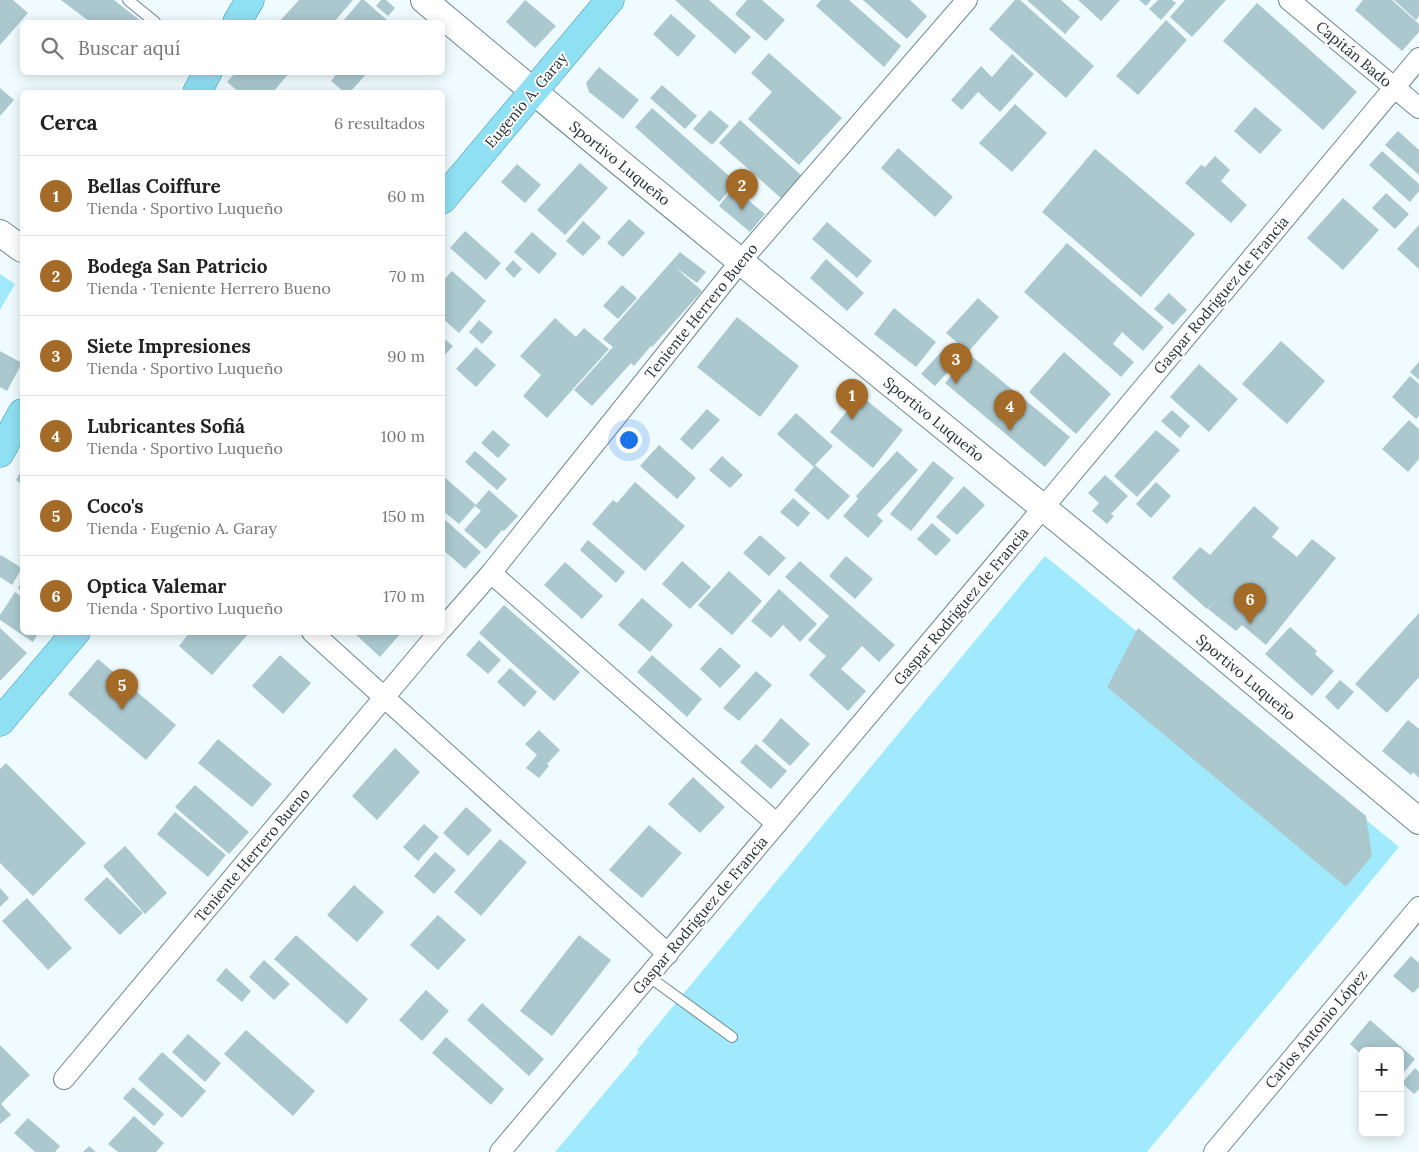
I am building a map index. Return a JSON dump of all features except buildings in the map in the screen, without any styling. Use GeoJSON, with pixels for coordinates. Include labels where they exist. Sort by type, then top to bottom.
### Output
{"type":"FeatureCollection","features":[{"type":"Feature","properties":{"kind":"main road"},"geometry":{"type":"LineString","coordinates":[[238,20],[250,0]]}},
{"type":"Feature","properties":{"kind":"main road","name":"Eugenio A. Garay"},"geometry":{"type":"LineString","coordinates":[[445,196],[610,0]]}},
{"type":"Feature","properties":{"kind":"main road"},"geometry":{"type":"LineString","coordinates":[[198,90],[206,75]]}},
{"type":"Feature","properties":{"kind":"main road"},"geometry":{"type":"LineString","coordinates":[[0,453],[20,417]]}},
{"type":"Feature","properties":{"kind":"main road"},"geometry":{"type":"LineString","coordinates":[[0,722],[73,635]]}},
{"type":"Feature","properties":{"kind":"street","name":"Sportivo Luqueño"},"geometry":{"type":"LineString","coordinates":[[424,0],[740,262],[1044,508],[1419,822]]}},
{"type":"Feature","properties":{"kind":"street","name":"Teniente Herrero Bueno"},"geometry":{"type":"LineString","coordinates":[[445,626],[491,572],[740,262],[967,0]]}},
{"type":"Feature","properties":{"kind":"street","name":"Capitán Bado"},"geometry":{"type":"LineString","coordinates":[[1289,0],[1419,108]]}},
{"type":"Feature","properties":{"kind":"street","name":"Gaspar Rodriguez de Francia"},"geometry":{"type":"LineString","coordinates":[[500,1152],[1044,508],[1419,58]]}},
{"type":"Feature","properties":{"kind":"street"},"geometry":{"type":"LineString","coordinates":[[0,233],[20,248]]}},
{"type":"Feature","properties":{"kind":"street"},"geometry":{"type":"LineString","coordinates":[[491,572],[776,824]]}},
{"type":"Feature","properties":{"kind":"street"},"geometry":{"type":"LineString","coordinates":[[315,635],[668,954]]}},
{"type":"Feature","properties":{"kind":"street","name":"Teniente Herrero Bueno"},"geometry":{"type":"LineString","coordinates":[[64,1079],[437,635]]}},
{"type":"Feature","properties":{"kind":"street","name":"Carlos Antonio López"},"geometry":{"type":"LineString","coordinates":[[1214,1152],[1419,907]]}},
{"type":"Feature","properties":{"kind":"lane"},"geometry":{"type":"LineString","coordinates":[[128,0],[153,20]]}},
{"type":"Feature","properties":{"kind":"lane"},"geometry":{"type":"LineString","coordinates":[[648,976],[732,1037]]}},
{"type":"Feature","properties":{"kind":"shaded area"},"geometry":{"type":"Polygon","coordinates":[[[0,274],[15,284],[0,310],[0,274]]]}},
{"type":"Feature","properties":{"kind":"shaded area"},"geometry":{"type":"Polygon","coordinates":[[[1045,556],[1399,847],[1147,1152],[555,1152],[639,1052],[637,1050],[1045,556]]]}},
{"type":"Feature","properties":{"kind":"place","name":"Bodega San Patricio"},"geometry":{"type":"Point","coordinates":[742,210]}},
{"type":"Feature","properties":{"kind":"place","name":"Siete Impresiones"},"geometry":{"type":"Point","coordinates":[956,384]}},
{"type":"Feature","properties":{"kind":"place","name":"Bellas Coiffure"},"geometry":{"type":"Point","coordinates":[852,420]}},
{"type":"Feature","properties":{"kind":"place","name":"Lubricantes Sofiá"},"geometry":{"type":"Point","coordinates":[1010,431]}},
{"type":"Feature","properties":{"kind":"place","name":"Optica Valemar"},"geometry":{"type":"Point","coordinates":[1250,624]}},
{"type":"Feature","properties":{"kind":"place","name":"Coco's"},"geometry":{"type":"Point","coordinates":[122,710]}}]}
